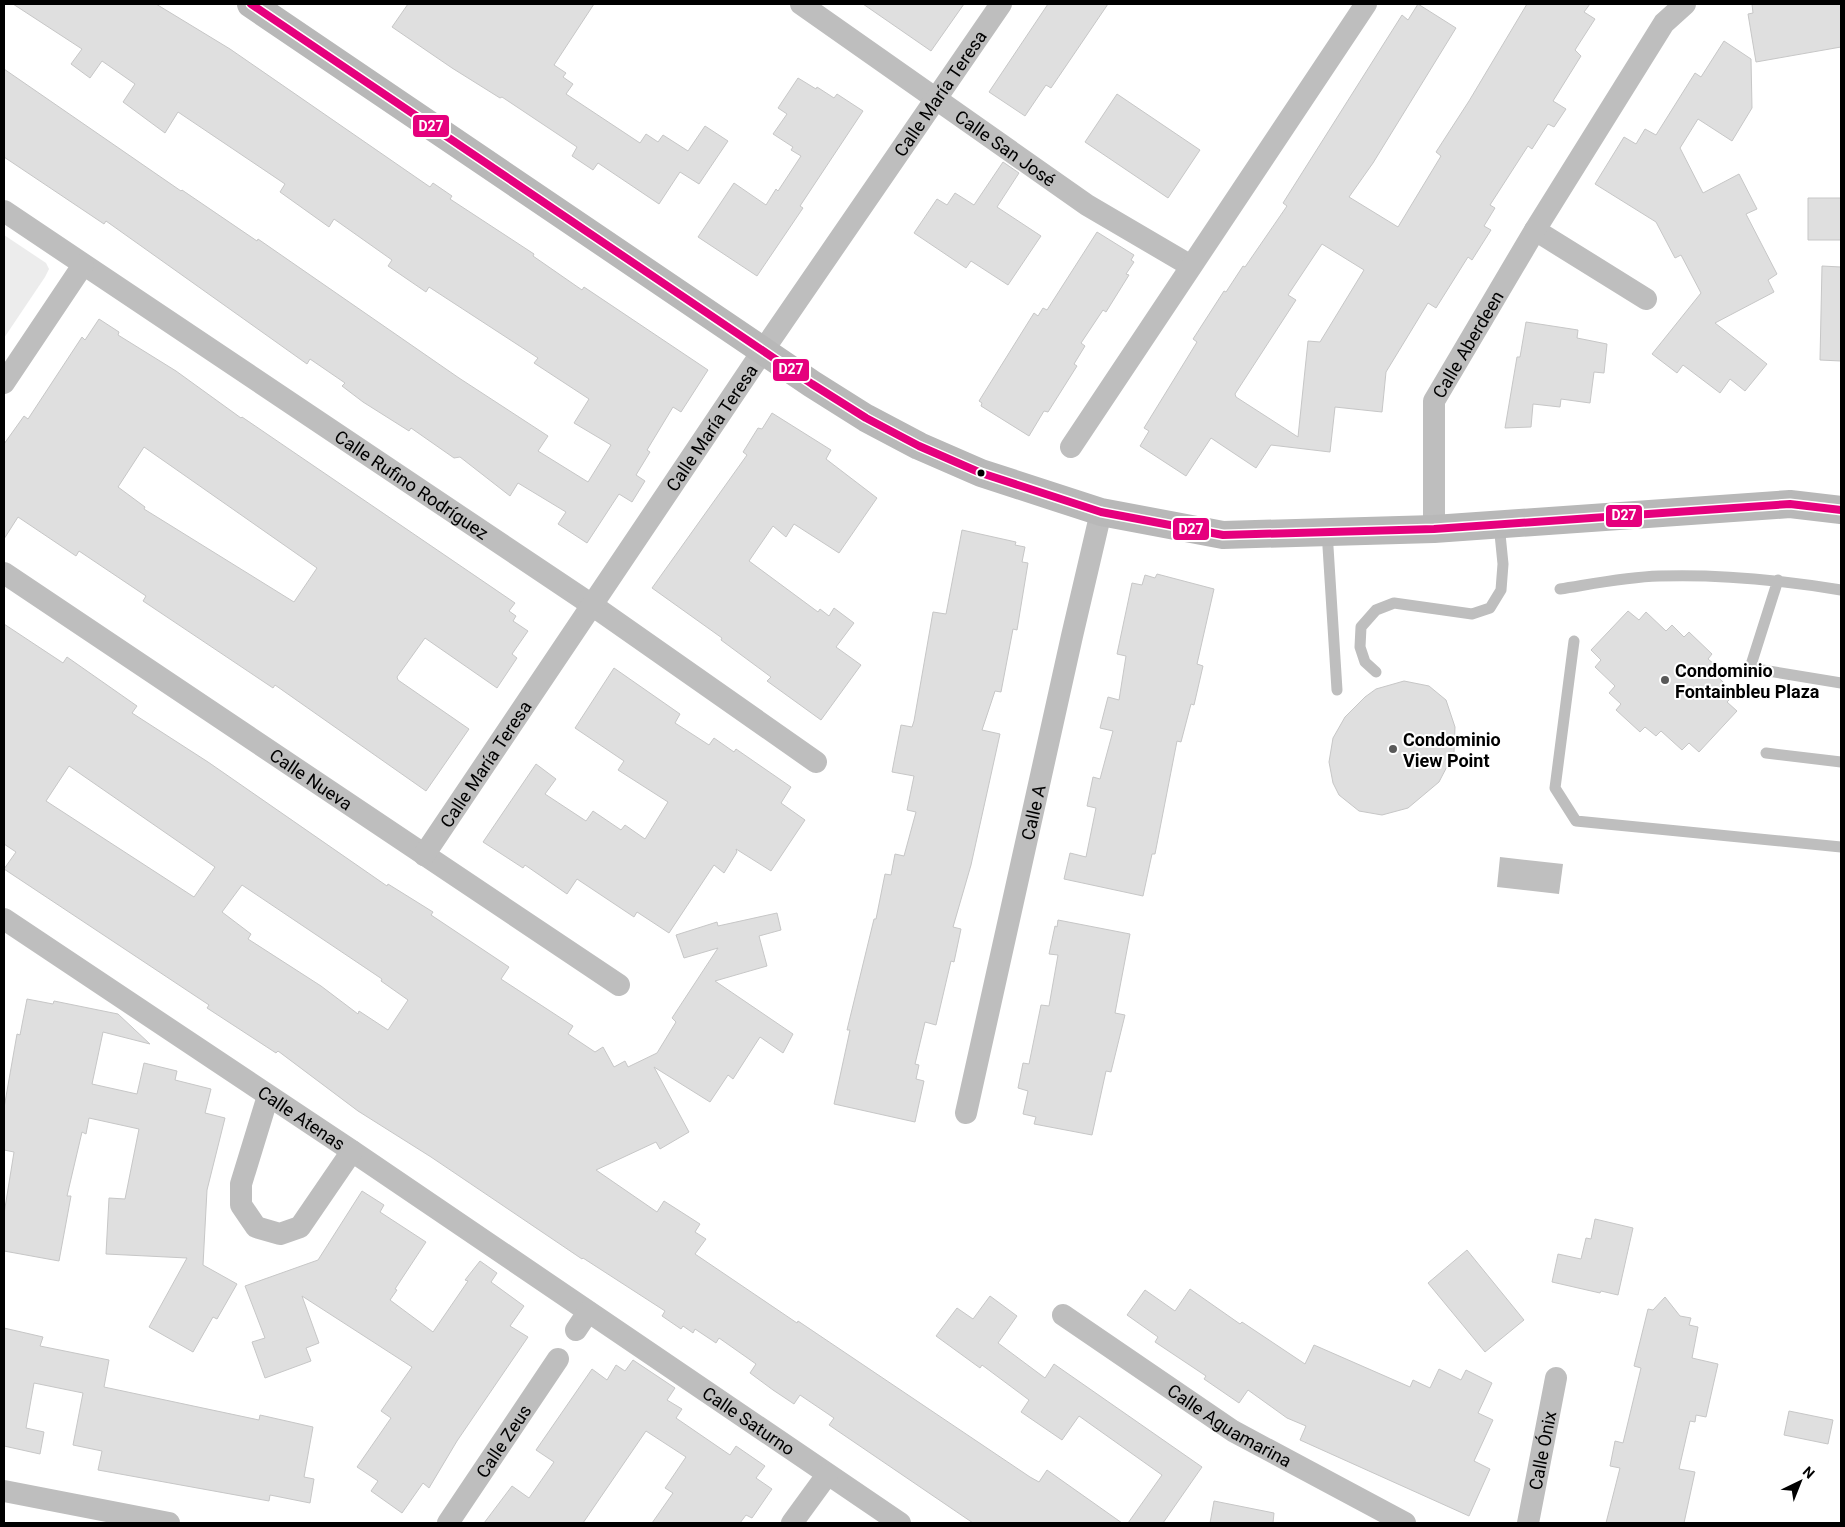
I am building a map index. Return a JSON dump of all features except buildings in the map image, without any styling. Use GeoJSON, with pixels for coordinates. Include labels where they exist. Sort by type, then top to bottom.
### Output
{"type":"FeatureCollection","features":[{"type":"Feature","properties":{"kind":"street"},"geometry":{"type":"LineString","coordinates":[[251,4],[762,352],[866,418],[919,446],[981,474],[1101,512],[1223,535],[1434,529],[1790,504],[1841,510]]}},
{"type":"Feature","properties":{"kind":"street","name":"Calle San José"},"geometry":{"type":"LineString","coordinates":[[801,4],[938,98],[1087,205],[1191,266]]}},
{"type":"Feature","properties":{"kind":"street","name":"Calle María Teresa"},"geometry":{"type":"LineString","coordinates":[[424,854],[762,352],[1001,4]]}},
{"type":"Feature","properties":{"kind":"street"},"geometry":{"type":"LineString","coordinates":[[1071,447],[1366,4]]}},
{"type":"Feature","properties":{"kind":"street","name":"Calle Aberdeen"},"geometry":{"type":"LineString","coordinates":[[1434,529],[1434,401],[1535,230],[1664,24],[1685,4]]}},
{"type":"Feature","properties":{"kind":"street","name":"Calle Rufino Rodríguez"},"geometry":{"type":"LineString","coordinates":[[4,211],[592,605],[816,762]]}},
{"type":"Feature","properties":{"kind":"street"},"geometry":{"type":"LineString","coordinates":[[1535,230],[1646,299]]}},
{"type":"Feature","properties":{"kind":"street"},"geometry":{"type":"LineString","coordinates":[[4,384],[84,265]]}},
{"type":"Feature","properties":{"kind":"street","name":"Calle A"},"geometry":{"type":"LineString","coordinates":[[966,1113],[1101,512]]}},
{"type":"Feature","properties":{"kind":"street","name":"Calle Nueva"},"geometry":{"type":"LineString","coordinates":[[4,573],[619,985]]}},
{"type":"Feature","properties":{"kind":"street","name":"Calle Atenas"},"geometry":{"type":"LineString","coordinates":[[5,925],[352,1151],[587,1320]]}},
{"type":"Feature","properties":{"kind":"street"},"geometry":{"type":"LineString","coordinates":[[268,1096],[241,1184],[241,1205],[256,1227],[280,1234],[300,1227],[352,1151]]}},
{"type":"Feature","properties":{"kind":"street","name":"Calle Aguamarina"},"geometry":{"type":"LineString","coordinates":[[1063,1314],[1233,1431],[1405,1523]]}},
{"type":"Feature","properties":{"kind":"street","name":"Calle Saturno"},"geometry":{"type":"LineString","coordinates":[[587,1320],[827,1475],[891,1521]]}},
{"type":"Feature","properties":{"kind":"street","name":"Calle Zeus"},"geometry":{"type":"LineString","coordinates":[[448,1523],[558,1359]]}},
{"type":"Feature","properties":{"kind":"street","name":"Calle Ónix"},"geometry":{"type":"LineString","coordinates":[[1528,1523],[1556,1378]]}},
{"type":"Feature","properties":{"kind":"street"},"geometry":{"type":"LineString","coordinates":[[792,1523],[827,1475]]}},
{"type":"Feature","properties":{"kind":"street"},"geometry":{"type":"LineString","coordinates":[[4,1491],[169,1523]]}},
{"type":"Feature","properties":{"kind":"lane"},"geometry":{"type":"LineString","coordinates":[[1376,672],[1365,662],[1360,647],[1361,627],[1376,610],[1394,603],[1472,614],[1490,608],[1501,590],[1503,564],[1500,524]]}},
{"type":"Feature","properties":{"kind":"lane"},"geometry":{"type":"LineString","coordinates":[[1327,531],[1337,690]]}},
{"type":"Feature","properties":{"kind":"lane"},"geometry":{"type":"LineString","coordinates":[[1560,589],[1658,576],[1740,577],[1778,580],[1841,590]]}},
{"type":"Feature","properties":{"kind":"lane"},"geometry":{"type":"LineString","coordinates":[[1778,580],[1750,668],[1841,683]]}},
{"type":"Feature","properties":{"kind":"lane"},"geometry":{"type":"LineString","coordinates":[[1574,641],[1554,788],[1576,821],[1841,847]]}},
{"type":"Feature","properties":{"kind":"lane"},"geometry":{"type":"LineString","coordinates":[[1766,753],[1841,762]]}},
{"type":"Feature","properties":{"kind":"shaded area"},"geometry":{"type":"Polygon","coordinates":[[[4,235],[46,263],[49,269],[4,338],[4,235]]]}},
{"type":"Feature","properties":{"kind":"shaded area"},"geometry":{"type":"Polygon","coordinates":[[[1500,857],[1563,864],[1559,894],[1497,887],[1500,857]]]}},
{"type":"Feature","properties":{"kind":"transit line","name":"D27"},"geometry":{"type":"LineString","coordinates":[[251,4],[812,384],[866,418],[919,446],[981,473],[1101,512],[1223,535],[1434,529],[1790,504],[1841,510]]}},
{"type":"Feature","properties":{"kind":"place","name":"Condominio Fontainbleu Plaza"},"geometry":{"type":"Point","coordinates":[1665,680]}},
{"type":"Feature","properties":{"kind":"place","name":"Condominio View Point"},"geometry":{"type":"Point","coordinates":[1393,749]}}]}
